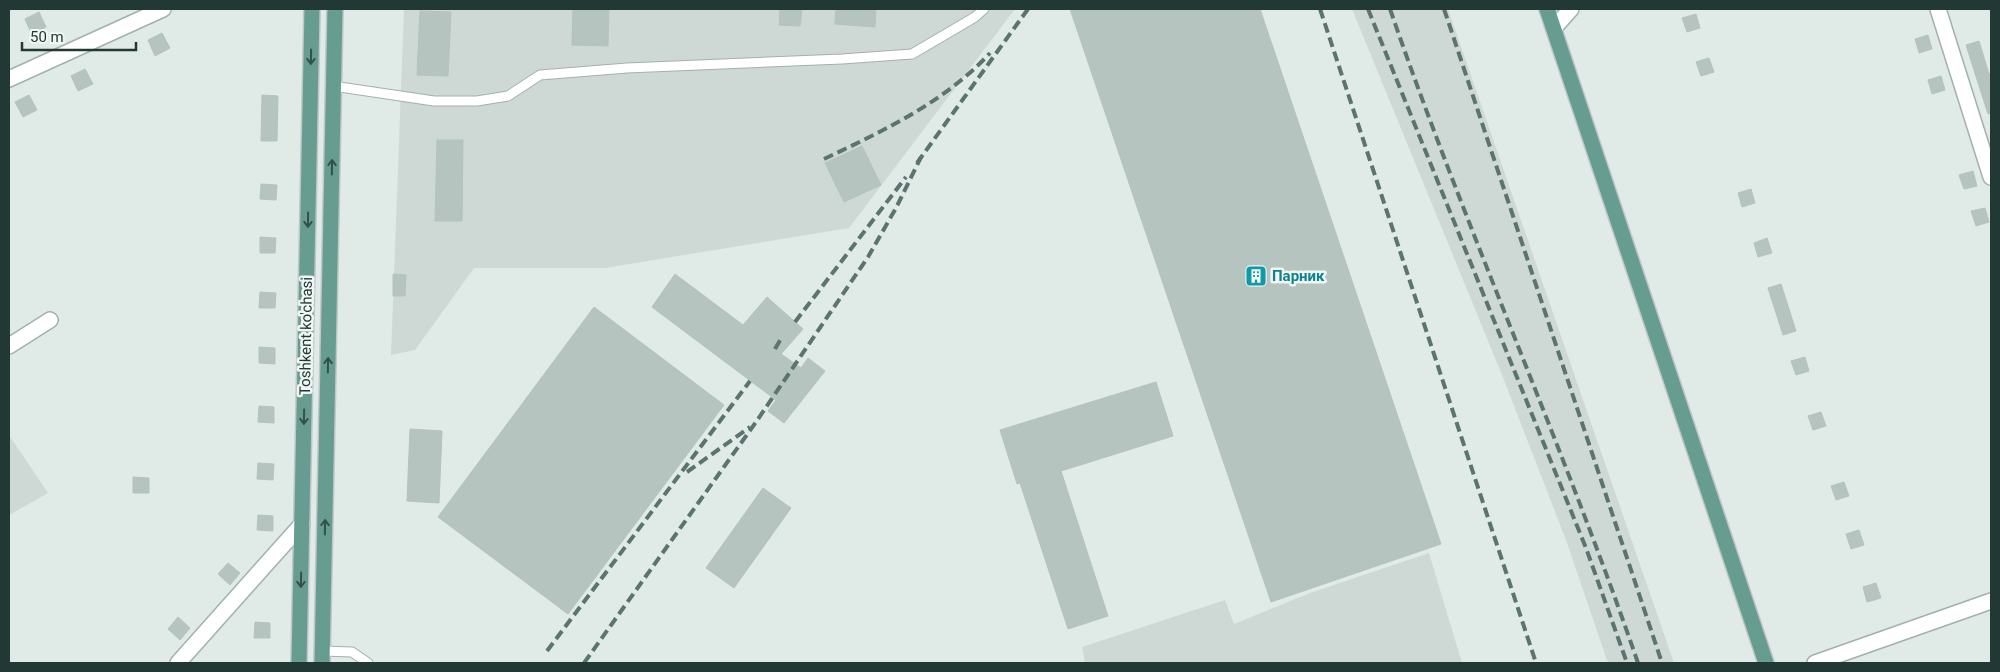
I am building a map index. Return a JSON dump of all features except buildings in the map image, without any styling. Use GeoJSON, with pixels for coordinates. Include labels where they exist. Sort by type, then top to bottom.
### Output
{"type":"FeatureCollection","features":[{"type":"Feature","properties":{"kind":"main road","name":"Toshkent ko'chasi"},"geometry":{"type":"LineString","coordinates":[[299,663],[312,9]]}},
{"type":"Feature","properties":{"kind":"main road","name":"Toshkent ko'chasi"},"geometry":{"type":"LineString","coordinates":[[322,657],[334,9]]}},
{"type":"Feature","properties":{"kind":"main road"},"geometry":{"type":"LineString","coordinates":[[1547,9],[1766,663]]}},
{"type":"Feature","properties":{"kind":"street"},"geometry":{"type":"LineString","coordinates":[[9,79],[163,9]]}},
{"type":"Feature","properties":{"kind":"street"},"geometry":{"type":"LineString","coordinates":[[1554,28],[1571,9]]}},
{"type":"Feature","properties":{"kind":"street"},"geometry":{"type":"LineString","coordinates":[[1938,9],[1991,176]]}},
{"type":"Feature","properties":{"kind":"street"},"geometry":{"type":"LineString","coordinates":[[9,346],[50,320]]}},
{"type":"Feature","properties":{"kind":"street"},"geometry":{"type":"LineString","coordinates":[[178,663],[302,524]]}},
{"type":"Feature","properties":{"kind":"street"},"geometry":{"type":"LineString","coordinates":[[1815,663],[1991,601]]}},
{"type":"Feature","properties":{"kind":"lane"},"geometry":{"type":"LineString","coordinates":[[333,86],[434,101],[477,101],[508,96],[540,75],[627,68],[842,59],[912,54],[975,17],[984,9]]}},
{"type":"Feature","properties":{"kind":"lane"},"geometry":{"type":"LineString","coordinates":[[322,657],[352,652],[368,663]]}},
{"type":"Feature","properties":{"kind":"shaded area"},"geometry":{"type":"Polygon","coordinates":[[[404,9],[1015,9],[849,228],[605,268],[474,268],[415,350],[391,355],[404,9]]]}},
{"type":"Feature","properties":{"kind":"shaded area"},"geometry":{"type":"Polygon","coordinates":[[[1352,9],[1448,9],[1674,663],[1608,663],[1566,540],[1502,375],[1352,9]]]}},
{"type":"Feature","properties":{"kind":"shaded area"},"geometry":{"type":"Polygon","coordinates":[[[9,435],[48,493],[9,515],[9,435]]]}},
{"type":"Feature","properties":{"kind":"shaded area"},"geometry":{"type":"Polygon","coordinates":[[[1429,553],[1462,663],[1085,663],[1082,647],[1225,600],[1234,624],[1310,593],[1429,553]]]}},
{"type":"Feature","properties":{"kind":"railway"},"geometry":{"type":"LineString","coordinates":[[917,163],[1028,9]]}},
{"type":"Feature","properties":{"kind":"railway"},"geometry":{"type":"LineString","coordinates":[[1320,9],[1536,663]]}},
{"type":"Feature","properties":{"kind":"railway"},"geometry":{"type":"LineString","coordinates":[[1368,9],[1586,548],[1627,663]]}},
{"type":"Feature","properties":{"kind":"railway"},"geometry":{"type":"LineString","coordinates":[[1390,9],[1450,173],[1578,499],[1638,663]]}},
{"type":"Feature","properties":{"kind":"railway"},"geometry":{"type":"LineString","coordinates":[[1444,9],[1662,663]]}},
{"type":"Feature","properties":{"kind":"railway"},"geometry":{"type":"LineString","coordinates":[[824,159],[891,126],[933,101],[990,53]]}},
{"type":"Feature","properties":{"kind":"railway"},"geometry":{"type":"LineString","coordinates":[[584,663],[756,422],[868,257],[896,208],[921,157]]}},
{"type":"Feature","properties":{"kind":"railway"},"geometry":{"type":"LineString","coordinates":[[795,322],[906,177]]}},
{"type":"Feature","properties":{"kind":"railway"},"geometry":{"type":"LineString","coordinates":[[775,349],[782,337]]}},
{"type":"Feature","properties":{"kind":"railway"},"geometry":{"type":"LineString","coordinates":[[547,651],[750,381]]}},
{"type":"Feature","properties":{"kind":"railway"},"geometry":{"type":"LineString","coordinates":[[687,472],[750,427]]}},
{"type":"Feature","properties":{"kind":"place","name":"Парник"},"geometry":{"type":"Point","coordinates":[1256,276]}}]}
